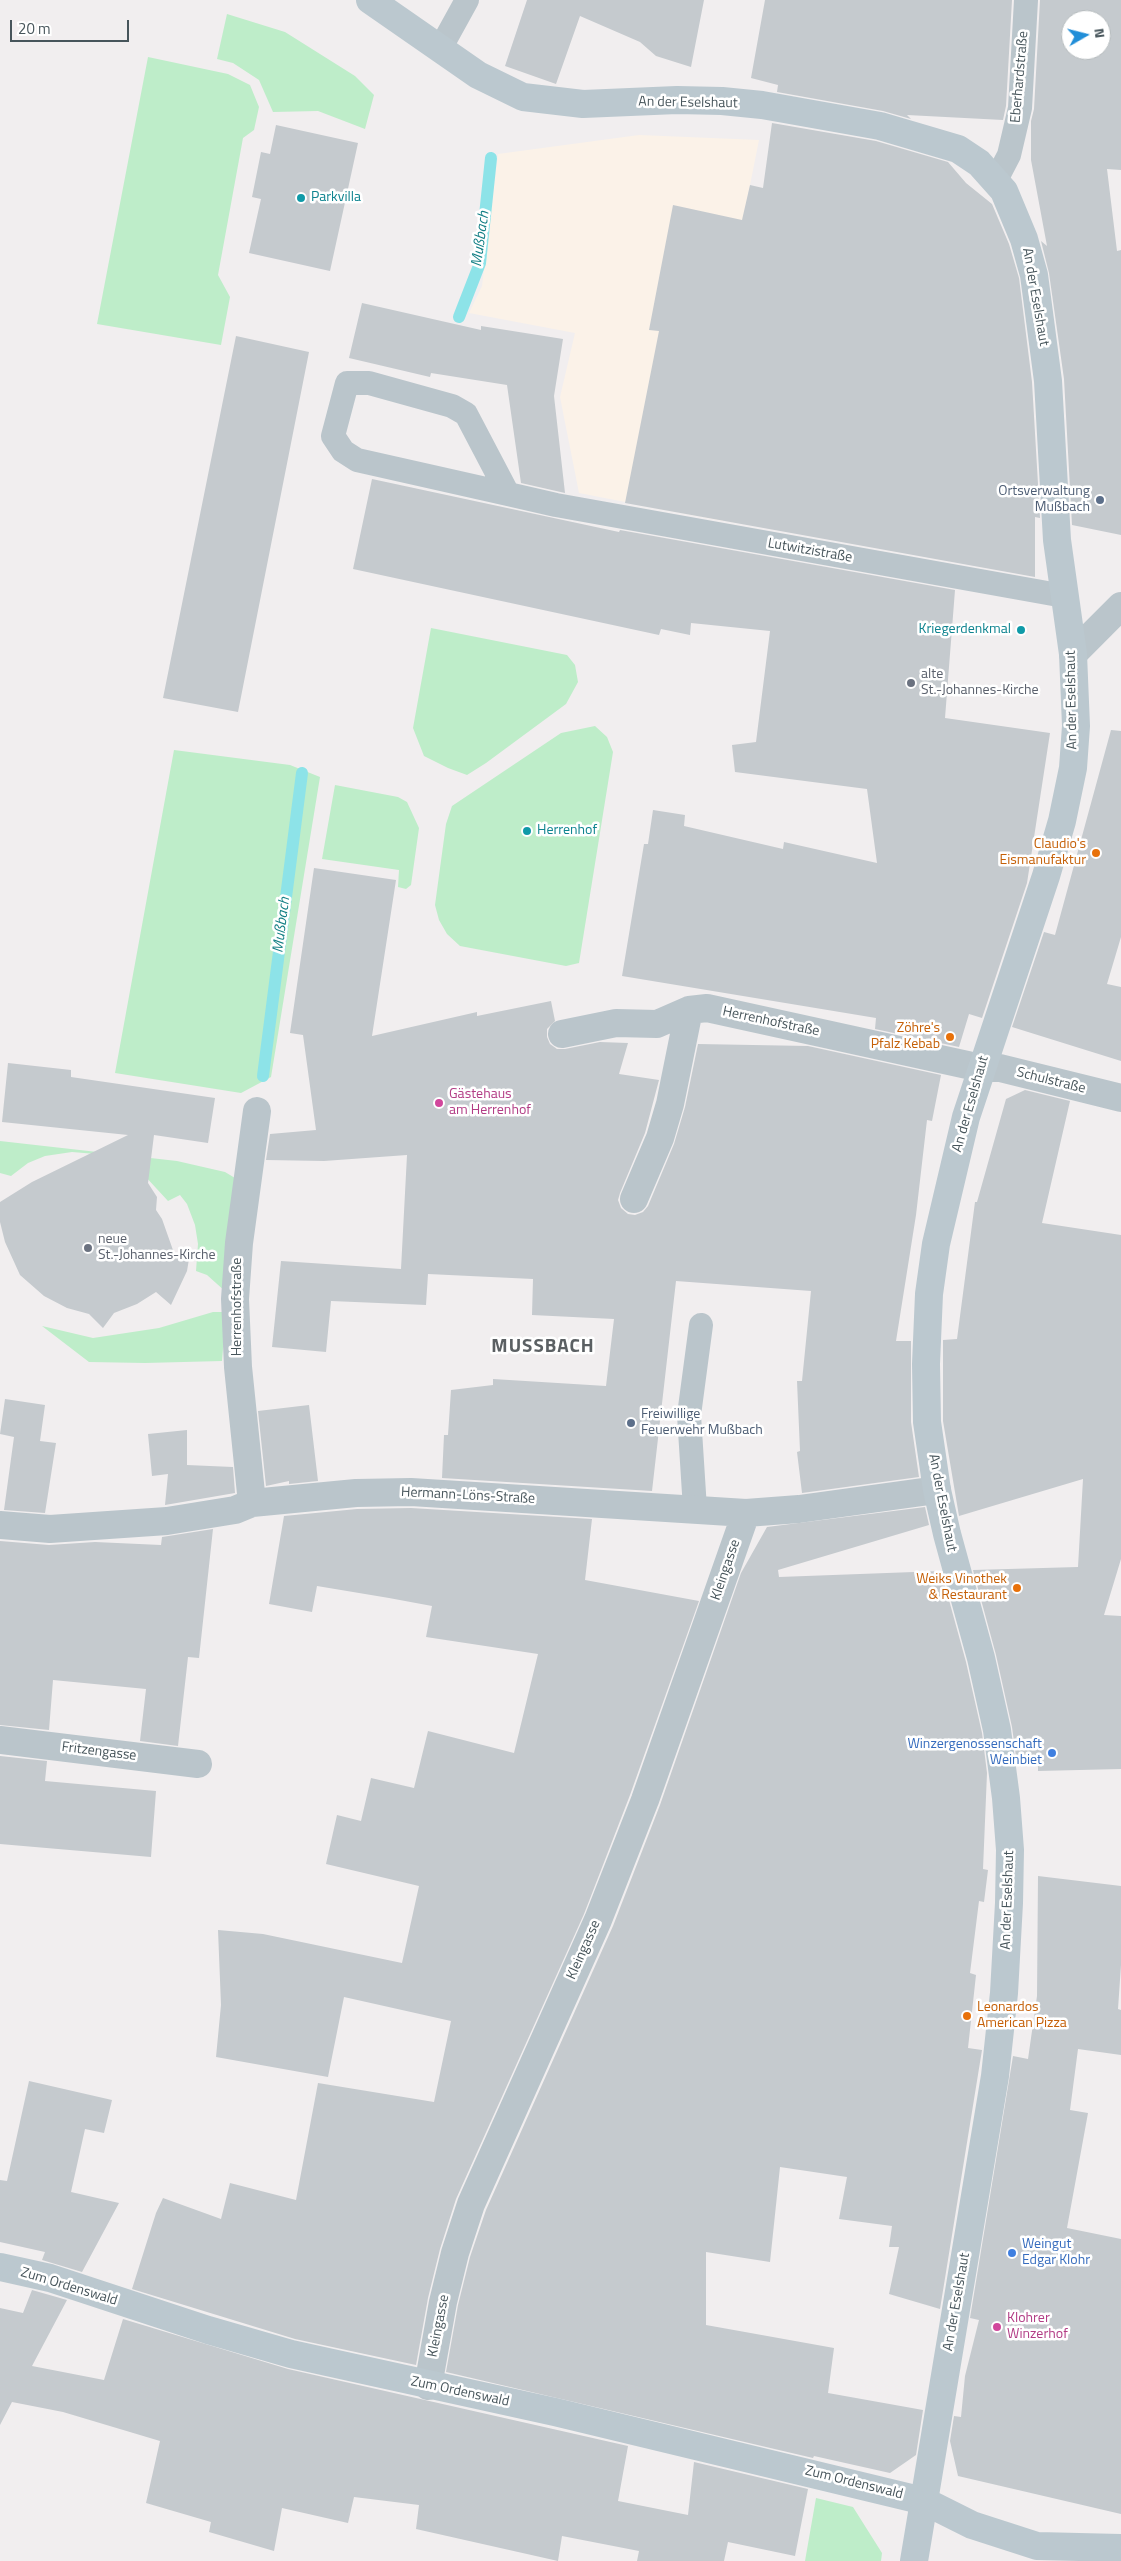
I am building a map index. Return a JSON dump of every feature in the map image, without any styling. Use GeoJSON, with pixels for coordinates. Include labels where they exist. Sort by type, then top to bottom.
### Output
{"type":"FeatureCollection","features":[{"type":"Feature","properties":{"kind":"main road","name":"An der Eselshaut"},"geometry":{"type":"LineString","coordinates":[[370,0],[478,75],[523,97],[583,104],[677,100],[762,105],[880,126],[958,149],[979,163],[996,180],[1014,210],[1024,239],[1040,308],[1048,381],[1057,540],[1073,654],[1076,726],[1073,768],[1062,821],[1046,876],[981,1068],[961,1137],[936,1244],[929,1294],[926,1364],[928,1422],[937,1490],[962,1593],[981,1658],[997,1730],[1006,1798],[1009,1903],[1004,1992],[995,2076],[914,2561]]}},
{"type":"Feature","properties":{"kind":"main road","name":"Zum Ordenswald"},"geometry":{"type":"LineString","coordinates":[[0,2267],[50,2278],[208,2330],[291,2354],[428,2386],[555,2412],[924,2501]]}},
{"type":"Feature","properties":{"kind":"main road"},"geometry":{"type":"LineString","coordinates":[[924,2501],[972,2525],[1037,2553],[1121,2548]]}},
{"type":"Feature","properties":{"kind":"street"},"geometry":{"type":"LineString","coordinates":[[1073,654],[1121,606]]}},
{"type":"Feature","properties":{"kind":"street","name":"Herrenhofstraße"},"geometry":{"type":"LineString","coordinates":[[562,1034],[616,1023],[656,1024],[689,1010],[707,1008],[981,1068]]}},
{"type":"Feature","properties":{"kind":"street"},"geometry":{"type":"LineString","coordinates":[[634,1199],[660,1138],[670,1104],[689,1010]]}},
{"type":"Feature","properties":{"kind":"street","name":"Schulstraße"},"geometry":{"type":"LineString","coordinates":[[981,1068],[1000,1068],[1121,1098]]}},
{"type":"Feature","properties":{"kind":"street","name":"Herrenhofstraße"},"geometry":{"type":"LineString","coordinates":[[252,1503],[239,1377],[235,1299],[238,1244],[257,1111]]}},
{"type":"Feature","properties":{"kind":"street","name":"Hermann-Löns-Straße"},"geometry":{"type":"LineString","coordinates":[[0,1525],[50,1529],[167,1521],[235,1510],[252,1503],[356,1493],[411,1492],[746,1513],[799,1509],[937,1490]]}},
{"type":"Feature","properties":{"kind":"street","name":"Kleingasse"},"geometry":{"type":"LineString","coordinates":[[428,2386],[443,2302],[455,2253],[471,2204],[601,1911],[645,1800],[746,1513]]}},
{"type":"Feature","properties":{"kind":"street","name":"Fritzengasse"},"geometry":{"type":"LineString","coordinates":[[0,1740],[198,1764]]}},
{"type":"Feature","properties":{"kind":"lane"},"geometry":{"type":"LineString","coordinates":[[440,49],[467,0]]}},
{"type":"Feature","properties":{"kind":"lane","name":"Eberhardstraße"},"geometry":{"type":"LineString","coordinates":[[996,180],[1009,155],[1020,108],[1026,0]]}},
{"type":"Feature","properties":{"kind":"lane","name":"Lutwitzistraße"},"geometry":{"type":"LineString","coordinates":[[508,494],[466,414],[452,406],[369,383],[347,384],[333,436],[343,450],[357,460],[508,494],[556,504],[1064,596]]}},
{"type":"Feature","properties":{"kind":"lane"},"geometry":{"type":"LineString","coordinates":[[695,1509],[689,1415],[701,1326]]}},
{"type":"Feature","properties":{"kind":"shaded area"},"geometry":{"type":"Polygon","coordinates":[[[639,135],[759,140],[743,220],[743,420],[723,521],[579,493],[560,397],[575,333],[469,313],[482,286],[498,154],[639,135]]]}},
{"type":"Feature","properties":{"kind":"green space"},"geometry":{"type":"Polygon","coordinates":[[[227,14],[285,32],[355,76],[374,95],[365,129],[318,111],[273,112],[259,80],[233,63],[217,59],[227,14]]]}},
{"type":"Feature","properties":{"kind":"green space"},"geometry":{"type":"Polygon","coordinates":[[[148,57],[228,74],[250,85],[259,107],[254,130],[243,138],[218,275],[230,297],[221,345],[97,324],[148,57]]]}},
{"type":"Feature","properties":{"kind":"green space"},"geometry":{"type":"Polygon","coordinates":[[[431,628],[567,655],[575,665],[578,682],[566,704],[467,775],[424,756],[413,728],[431,628]]]}},
{"type":"Feature","properties":{"kind":"green space"},"geometry":{"type":"Polygon","coordinates":[[[595,726],[607,737],[613,752],[579,963],[566,966],[460,946],[447,934],[439,920],[435,905],[446,824],[452,806],[561,733],[595,726]]]}},
{"type":"Feature","properties":{"kind":"green space"},"geometry":{"type":"Polygon","coordinates":[[[174,750],[290,765],[320,777],[271,1077],[241,1093],[115,1073],[174,750]]]}},
{"type":"Feature","properties":{"kind":"green space"},"geometry":{"type":"Polygon","coordinates":[[[335,785],[398,797],[407,802],[419,828],[411,885],[406,889],[398,887],[399,870],[322,859],[335,785]]]}},
{"type":"Feature","properties":{"kind":"green space"},"geometry":{"type":"Polygon","coordinates":[[[0,1141],[177,1161],[225,1172],[235,1178],[226,1292],[207,1275],[196,1271],[198,1244],[195,1225],[187,1204],[180,1195],[168,1201],[144,1175],[96,1154],[72,1152],[45,1156],[28,1163],[11,1176],[0,1173],[0,1141]]]}},
{"type":"Feature","properties":{"kind":"green space"},"geometry":{"type":"Polygon","coordinates":[[[213,1312],[226,1312],[222,1361],[89,1362],[42,1326],[93,1338],[159,1328],[213,1312]]]}},
{"type":"Feature","properties":{"kind":"green space"},"geometry":{"type":"Polygon","coordinates":[[[816,2498],[853,2507],[882,2553],[881,2561],[805,2561],[816,2498]]]}},
{"type":"Feature","properties":{"kind":"building"},"geometry":{"type":"Polygon","coordinates":[[[527,0],[704,0],[691,67],[656,56],[640,42],[580,16],[556,84],[505,66],[527,0]]]}},
{"type":"Feature","properties":{"kind":"building"},"geometry":{"type":"Polygon","coordinates":[[[765,0],[1012,0],[1006,106],[1003,120],[907,115],[911,119],[883,111],[777,92],[778,85],[751,78],[765,0]]]}},
{"type":"Feature","properties":{"kind":"building"},"geometry":{"type":"Polygon","coordinates":[[[1040,0],[1121,0],[1121,170],[1107,169],[1117,251],[1121,250],[1121,535],[1072,525],[1064,379],[1049,273],[1041,241],[1047,246],[1031,160],[1031,121],[1034,109],[1040,0]]]}},
{"type":"Feature","properties":{"kind":"building"},"geometry":{"type":"Polygon","coordinates":[[[772,123],[876,141],[948,162],[966,183],[992,204],[1009,244],[1019,278],[1032,382],[1040,518],[1035,517],[1035,577],[625,503],[659,331],[649,330],[673,205],[742,220],[750,185],[763,188],[772,123]]]}},
{"type":"Feature","properties":{"kind":"building","name":"Parkvilla"},"geometry":{"type":"Polygon","coordinates":[[[276,125],[358,143],[330,271],[249,253],[261,199],[252,197],[261,152],[270,154],[276,125]]]}},
{"type":"Feature","properties":{"kind":"building"},"geometry":{"type":"Polygon","coordinates":[[[362,303],[481,330],[481,326],[563,339],[554,396],[565,493],[521,483],[507,385],[431,373],[430,377],[349,358],[362,303]]]}},
{"type":"Feature","properties":{"kind":"building"},"geometry":{"type":"Polygon","coordinates":[[[236,336],[309,352],[238,712],[163,698],[236,336]]]}},
{"type":"Feature","properties":{"kind":"building"},"geometry":{"type":"Polygon","coordinates":[[[372,479],[619,532],[620,530],[955,590],[945,718],[1050,733],[1027,883],[982,1018],[969,1014],[959,1047],[875,1029],[876,1018],[622,976],[644,844],[648,844],[653,810],[685,815],[684,826],[783,849],[784,842],[877,863],[867,789],[735,772],[732,745],[756,742],[770,631],[691,623],[690,635],[661,629],[659,635],[353,569],[372,479]]]}},
{"type":"Feature","properties":{"kind":"building"},"geometry":{"type":"Polygon","coordinates":[[[1111,730],[1121,731],[1121,937],[1107,984],[1121,987],[1121,1061],[1012,1027],[1044,932],[1055,935],[1111,730]]]}},
{"type":"Feature","properties":{"kind":"building"},"geometry":{"type":"Polygon","coordinates":[[[314,868],[396,880],[372,1036],[477,1012],[477,1016],[551,1001],[555,1021],[547,1029],[547,1037],[550,1044],[557,1049],[600,1042],[628,1043],[619,1074],[659,1080],[645,1133],[618,1200],[621,1208],[628,1214],[635,1215],[643,1212],[648,1206],[674,1144],[685,1107],[698,1044],[808,1046],[941,1075],[932,1121],[927,1120],[916,1215],[896,1341],[911,1341],[911,1422],[919,1477],[802,1493],[797,1452],[800,1451],[797,1381],[802,1381],[811,1291],[676,1281],[652,1491],[442,1478],[444,1435],[448,1435],[451,1390],[493,1385],[493,1379],[606,1386],[614,1319],[532,1315],[533,1279],[428,1274],[426,1305],[331,1301],[326,1352],[272,1347],[281,1261],[401,1269],[407,1155],[324,1161],[266,1160],[270,1134],[316,1130],[303,1035],[290,1033],[314,868]]]}},
{"type":"Feature","properties":{"kind":"building"},"geometry":{"type":"Polygon","coordinates":[[[8,1063],[71,1070],[71,1077],[215,1098],[208,1143],[154,1135],[148,1183],[157,1197],[156,1210],[162,1219],[174,1253],[190,1253],[187,1271],[171,1305],[156,1292],[137,1304],[114,1313],[103,1328],[89,1314],[67,1308],[44,1296],[20,1275],[5,1242],[0,1222],[0,1202],[32,1182],[128,1135],[2,1122],[8,1063]]]}},
{"type":"Feature","properties":{"kind":"building"},"geometry":{"type":"Polygon","coordinates":[[[1025,1090],[1070,1101],[1042,1223],[1121,1235],[1121,1559],[1104,1615],[1121,1616],[1121,1769],[1038,1771],[1038,1757],[1016,1756],[1012,1727],[996,1655],[973,1570],[1078,1567],[1083,1479],[959,1516],[943,1421],[943,1340],[957,1339],[975,1202],[977,1202],[1006,1099],[1025,1090]]]}},
{"type":"Feature","properties":{"kind":"building"},"geometry":{"type":"Polygon","coordinates":[[[5,1399],[45,1405],[40,1441],[56,1443],[45,1513],[4,1510],[14,1437],[0,1434],[5,1399]]]}},
{"type":"Feature","properties":{"kind":"building"},"geometry":{"type":"Polygon","coordinates":[[[309,1405],[318,1481],[289,1484],[289,1481],[266,1486],[258,1411],[309,1405]]]}},
{"type":"Feature","properties":{"kind":"building"},"geometry":{"type":"Polygon","coordinates":[[[187,1430],[187,1465],[233,1467],[235,1493],[165,1505],[168,1474],[152,1476],[148,1434],[187,1430]]]}},
{"type":"Feature","properties":{"kind":"building"},"geometry":{"type":"Polygon","coordinates":[[[925,1507],[929,1525],[778,1570],[779,1577],[941,1571],[966,1662],[982,1733],[987,1773],[983,1869],[988,1870],[984,1902],[979,1901],[970,1973],[976,1975],[968,2048],[982,2050],[940,2309],[889,2294],[899,2247],[889,2247],[892,2226],[839,2219],[847,2177],[780,2167],[770,2262],[706,2252],[706,2325],[834,2348],[828,2393],[923,2410],[916,2455],[890,2473],[814,2456],[813,2458],[446,2372],[458,2305],[470,2257],[486,2210],[613,1926],[660,1805],[741,1573],[767,1527],[925,1507]]]}},
{"type":"Feature","properties":{"kind":"building"},"geometry":{"type":"Polygon","coordinates":[[[411,1508],[592,1519],[585,1580],[699,1601],[630,1795],[584,1914],[456,2199],[440,2249],[428,2298],[416,2365],[295,2339],[132,2289],[156,2213],[163,2198],[221,2219],[230,2183],[296,2200],[318,2083],[434,2102],[451,2021],[344,1997],[328,2077],[216,2057],[221,2005],[218,1930],[263,1934],[402,1963],[419,1886],[326,1864],[337,1815],[361,1821],[371,1778],[414,1788],[428,1731],[514,1753],[538,1654],[426,1637],[432,1606],[389,1598],[317,1586],[312,1612],[269,1604],[284,1516],[357,1509],[411,1508]]]}},
{"type":"Feature","properties":{"kind":"building"},"geometry":{"type":"Polygon","coordinates":[[[213,1529],[199,1658],[188,1657],[178,1746],[140,1741],[146,1689],[53,1680],[49,1730],[0,1725],[0,1541],[49,1545],[95,1542],[161,1545],[162,1537],[213,1529]]]}},
{"type":"Feature","properties":{"kind":"building"},"geometry":{"type":"Polygon","coordinates":[[[0,1756],[47,1761],[45,1781],[156,1791],[151,1857],[0,1844],[0,1756]]]}},
{"type":"Feature","properties":{"kind":"building"},"geometry":{"type":"Polygon","coordinates":[[[1038,1876],[1121,1886],[1121,1965],[1118,2009],[1121,2010],[1121,2055],[1078,2049],[1070,2110],[1088,2113],[1067,2228],[1121,2239],[1121,2514],[958,2476],[950,2441],[954,2416],[961,2417],[965,2376],[979,2320],[970,2318],[1013,2056],[1028,2059],[1037,1996],[1038,1876]]]}},
{"type":"Feature","properties":{"kind":"building"},"geometry":{"type":"Polygon","coordinates":[[[29,2081],[112,2100],[104,2133],[85,2129],[71,2192],[119,2203],[82,2272],[42,2260],[45,2252],[0,2242],[0,2180],[7,2181],[29,2081]]]}},
{"type":"Feature","properties":{"kind":"building"},"geometry":{"type":"Polygon","coordinates":[[[32,2290],[67,2300],[32,2366],[104,2380],[123,2319],[288,2369],[628,2446],[618,2501],[688,2515],[694,2462],[808,2489],[795,2556],[728,2542],[724,2561],[637,2561],[639,2551],[562,2536],[558,2561],[416,2529],[419,2505],[354,2497],[348,2523],[282,2508],[274,2551],[209,2532],[211,2522],[146,2503],[160,2441],[63,2412],[12,2402],[0,2425],[0,2308],[23,2313],[32,2290]]]}},
{"type":"Feature","properties":{"kind":"waterway","name":"Mußbach"},"geometry":{"type":"LineString","coordinates":[[459,317],[480,263],[491,158]]}},
{"type":"Feature","properties":{"kind":"waterway","name":"Mußbach"},"geometry":{"type":"LineString","coordinates":[[263,1076],[302,773]]}},
{"type":"Feature","properties":{"kind":"place","name":"Parkvilla"},"geometry":{"type":"Point","coordinates":[301,198]}},
{"type":"Feature","properties":{"kind":"place","name":"Ortsverwaltung Mußbach"},"geometry":{"type":"Point","coordinates":[1100,500]}},
{"type":"Feature","properties":{"kind":"place","name":"Kriegerdenkmal"},"geometry":{"type":"Point","coordinates":[1021,630]}},
{"type":"Feature","properties":{"kind":"place","name":"alte St.-Johannes-Kirche"},"geometry":{"type":"Point","coordinates":[911,683]}},
{"type":"Feature","properties":{"kind":"place","name":"Herrenhof"},"geometry":{"type":"Point","coordinates":[527,831]}},
{"type":"Feature","properties":{"kind":"place","name":"Claudio's Eismanufaktur"},"geometry":{"type":"Point","coordinates":[1096,853]}},
{"type":"Feature","properties":{"kind":"place","name":"Zöhre's Pfalz Kebab"},"geometry":{"type":"Point","coordinates":[950,1037]}},
{"type":"Feature","properties":{"kind":"place","name":"Gästehaus am Herrenhof"},"geometry":{"type":"Point","coordinates":[439,1103]}},
{"type":"Feature","properties":{"kind":"place","name":"neue St.-Johannes-Kirche"},"geometry":{"type":"Point","coordinates":[88,1248]}},
{"type":"Feature","properties":{"kind":"place","name":"Freiwillige Feuerwehr Mußbach"},"geometry":{"type":"Point","coordinates":[631,1423]}},
{"type":"Feature","properties":{"kind":"place","name":"Weiks Vinothek & Restaurant"},"geometry":{"type":"Point","coordinates":[1017,1588]}},
{"type":"Feature","properties":{"kind":"place","name":"Winzergenossenschaft Weinbiet"},"geometry":{"type":"Point","coordinates":[1052,1753]}},
{"type":"Feature","properties":{"kind":"place","name":"Leonardos American Pizza"},"geometry":{"type":"Point","coordinates":[967,2016]}},
{"type":"Feature","properties":{"kind":"place","name":"Weingut Edgar Klohr"},"geometry":{"type":"Point","coordinates":[1012,2253]}},
{"type":"Feature","properties":{"kind":"place","name":"Klohrer Winzerhof"},"geometry":{"type":"Point","coordinates":[997,2327]}},
{"type":"Feature","properties":{"kind":"district","name":"MUSSBACH"},"geometry":{"type":"Point","coordinates":[543,1347]}}]}
